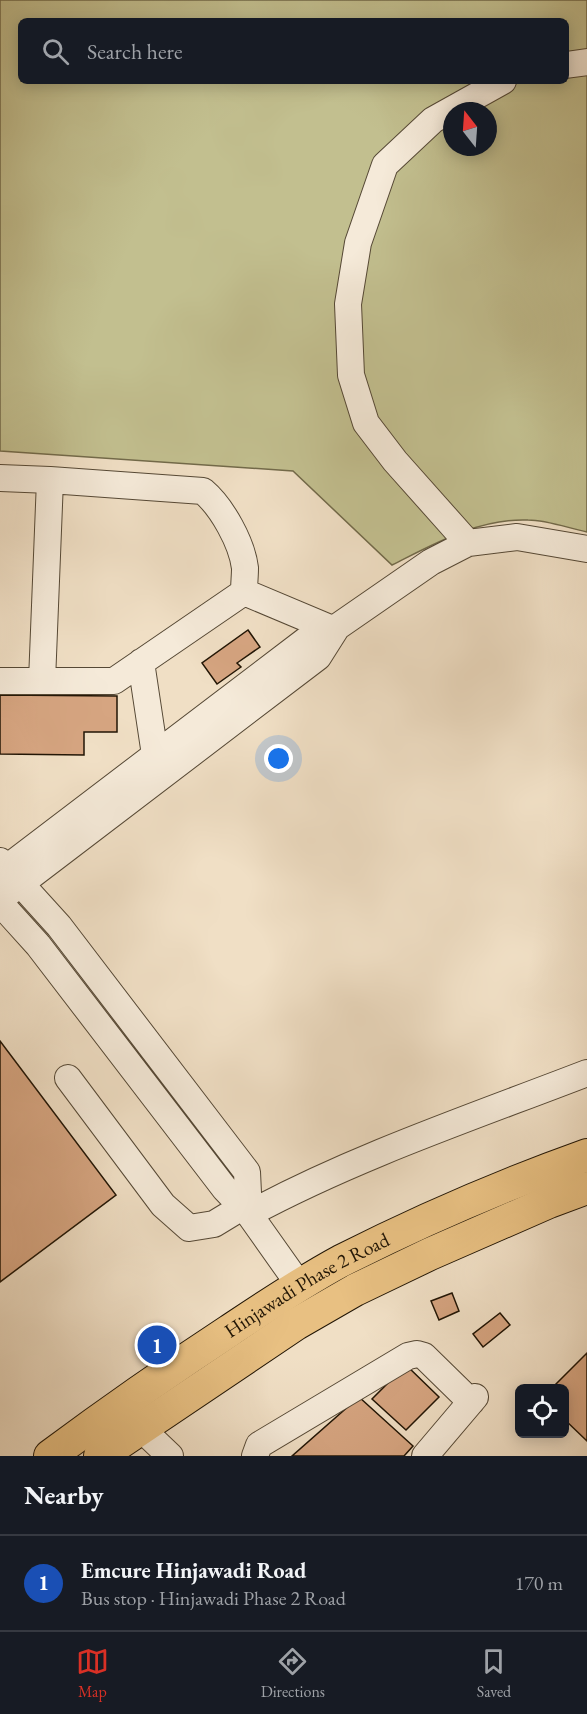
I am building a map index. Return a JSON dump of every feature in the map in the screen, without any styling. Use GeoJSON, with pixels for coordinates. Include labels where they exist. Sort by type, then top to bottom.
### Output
{"type":"FeatureCollection","features":[{"type":"Feature","properties":{"kind":"main road","name":"Hinjawadi Phase 2 Road"},"geometry":{"type":"LineString","coordinates":[[116,1435],[279,1297],[340,1262],[417,1225],[537,1173],[587,1155]]}},
{"type":"Feature","properties":{"kind":"main road","name":"Hinjawadi Phase 2 Road"},"geometry":{"type":"LineString","coordinates":[[50,1456],[116,1435],[355,1290],[462,1240],[587,1188]]}},
{"type":"Feature","properties":{"kind":"street"},"geometry":{"type":"LineString","coordinates":[[569,65],[587,62]]}},
{"type":"Feature","properties":{"kind":"street"},"geometry":{"type":"LineString","coordinates":[[468,543],[395,461],[366,423],[351,375],[348,304],[358,243],[385,165],[433,120],[498,84]]}},
{"type":"Feature","properties":{"kind":"street"},"geometry":{"type":"LineString","coordinates":[[0,478],[203,491],[214,500],[223,514],[241,552],[245,568],[244,592]]}},
{"type":"Feature","properties":{"kind":"street"},"geometry":{"type":"LineString","coordinates":[[42,681],[50,480]]}},
{"type":"Feature","properties":{"kind":"street"},"geometry":{"type":"LineString","coordinates":[[300,1286],[246,1210],[225,1189],[38,945],[0,901],[7,872],[305,641],[335,628],[431,562],[468,543],[517,537],[587,549]]}},
{"type":"Feature","properties":{"kind":"street"},"geometry":{"type":"LineString","coordinates":[[244,592],[335,628]]}},
{"type":"Feature","properties":{"kind":"street"},"geometry":{"type":"LineString","coordinates":[[0,681],[114,681],[244,592]]}},
{"type":"Feature","properties":{"kind":"street"},"geometry":{"type":"LineString","coordinates":[[7,872],[318,657],[335,628]]}},
{"type":"Feature","properties":{"kind":"street"},"geometry":{"type":"LineString","coordinates":[[141,662],[155,755]]}},
{"type":"Feature","properties":{"kind":"street"},"geometry":{"type":"LineString","coordinates":[[7,872],[59,926],[247,1172],[246,1210]]}},
{"type":"Feature","properties":{"kind":"street"},"geometry":{"type":"LineString","coordinates":[[68,1078],[163,1205],[189,1228],[214,1224],[401,1143],[587,1073]]}},
{"type":"Feature","properties":{"kind":"street"},"geometry":{"type":"LineString","coordinates":[[255,1456],[259,1445],[408,1356],[417,1354],[424,1356],[473,1399],[434,1453]]}},
{"type":"Feature","properties":{"kind":"street"},"geometry":{"type":"LineString","coordinates":[[116,1435],[170,1456]]}},
{"type":"Feature","properties":{"kind":"shaded area"},"geometry":{"type":"Polygon","coordinates":[[[0,0],[587,0],[587,532],[535,520],[492,523],[457,534],[392,565],[293,471],[0,451],[0,0]]]}},
{"type":"Feature","properties":{"kind":"building"},"geometry":{"type":"Polygon","coordinates":[[[248,630],[260,647],[237,663],[241,667],[217,684],[202,663],[248,630]]]}},
{"type":"Feature","properties":{"kind":"building"},"geometry":{"type":"Polygon","coordinates":[[[0,695],[117,696],[117,732],[84,732],[84,755],[0,754],[0,695]]]}},
{"type":"Feature","properties":{"kind":"building"},"geometry":{"type":"Polygon","coordinates":[[[0,1041],[116,1195],[0,1282],[0,1041]]]}},
{"type":"Feature","properties":{"kind":"building"},"geometry":{"type":"Polygon","coordinates":[[[452,1293],[459,1311],[439,1320],[431,1301],[452,1293]]]}},
{"type":"Feature","properties":{"kind":"building"},"geometry":{"type":"Polygon","coordinates":[[[500,1313],[510,1325],[483,1347],[473,1334],[500,1313]]]}},
{"type":"Feature","properties":{"kind":"building"},"geometry":{"type":"Polygon","coordinates":[[[587,1353],[587,1441],[569,1424],[569,1384],[556,1384],[587,1353]]]}},
{"type":"Feature","properties":{"kind":"building"},"geometry":{"type":"Polygon","coordinates":[[[406,1365],[439,1397],[406,1430],[372,1399],[406,1365]]]}},
{"type":"Feature","properties":{"kind":"building"},"geometry":{"type":"Polygon","coordinates":[[[359,1397],[413,1446],[404,1456],[292,1456],[359,1397]]]}},
{"type":"Feature","properties":{"kind":"place","name":"Emcure Hinjawadi Road"},"geometry":{"type":"Point","coordinates":[157,1345]}}]}
